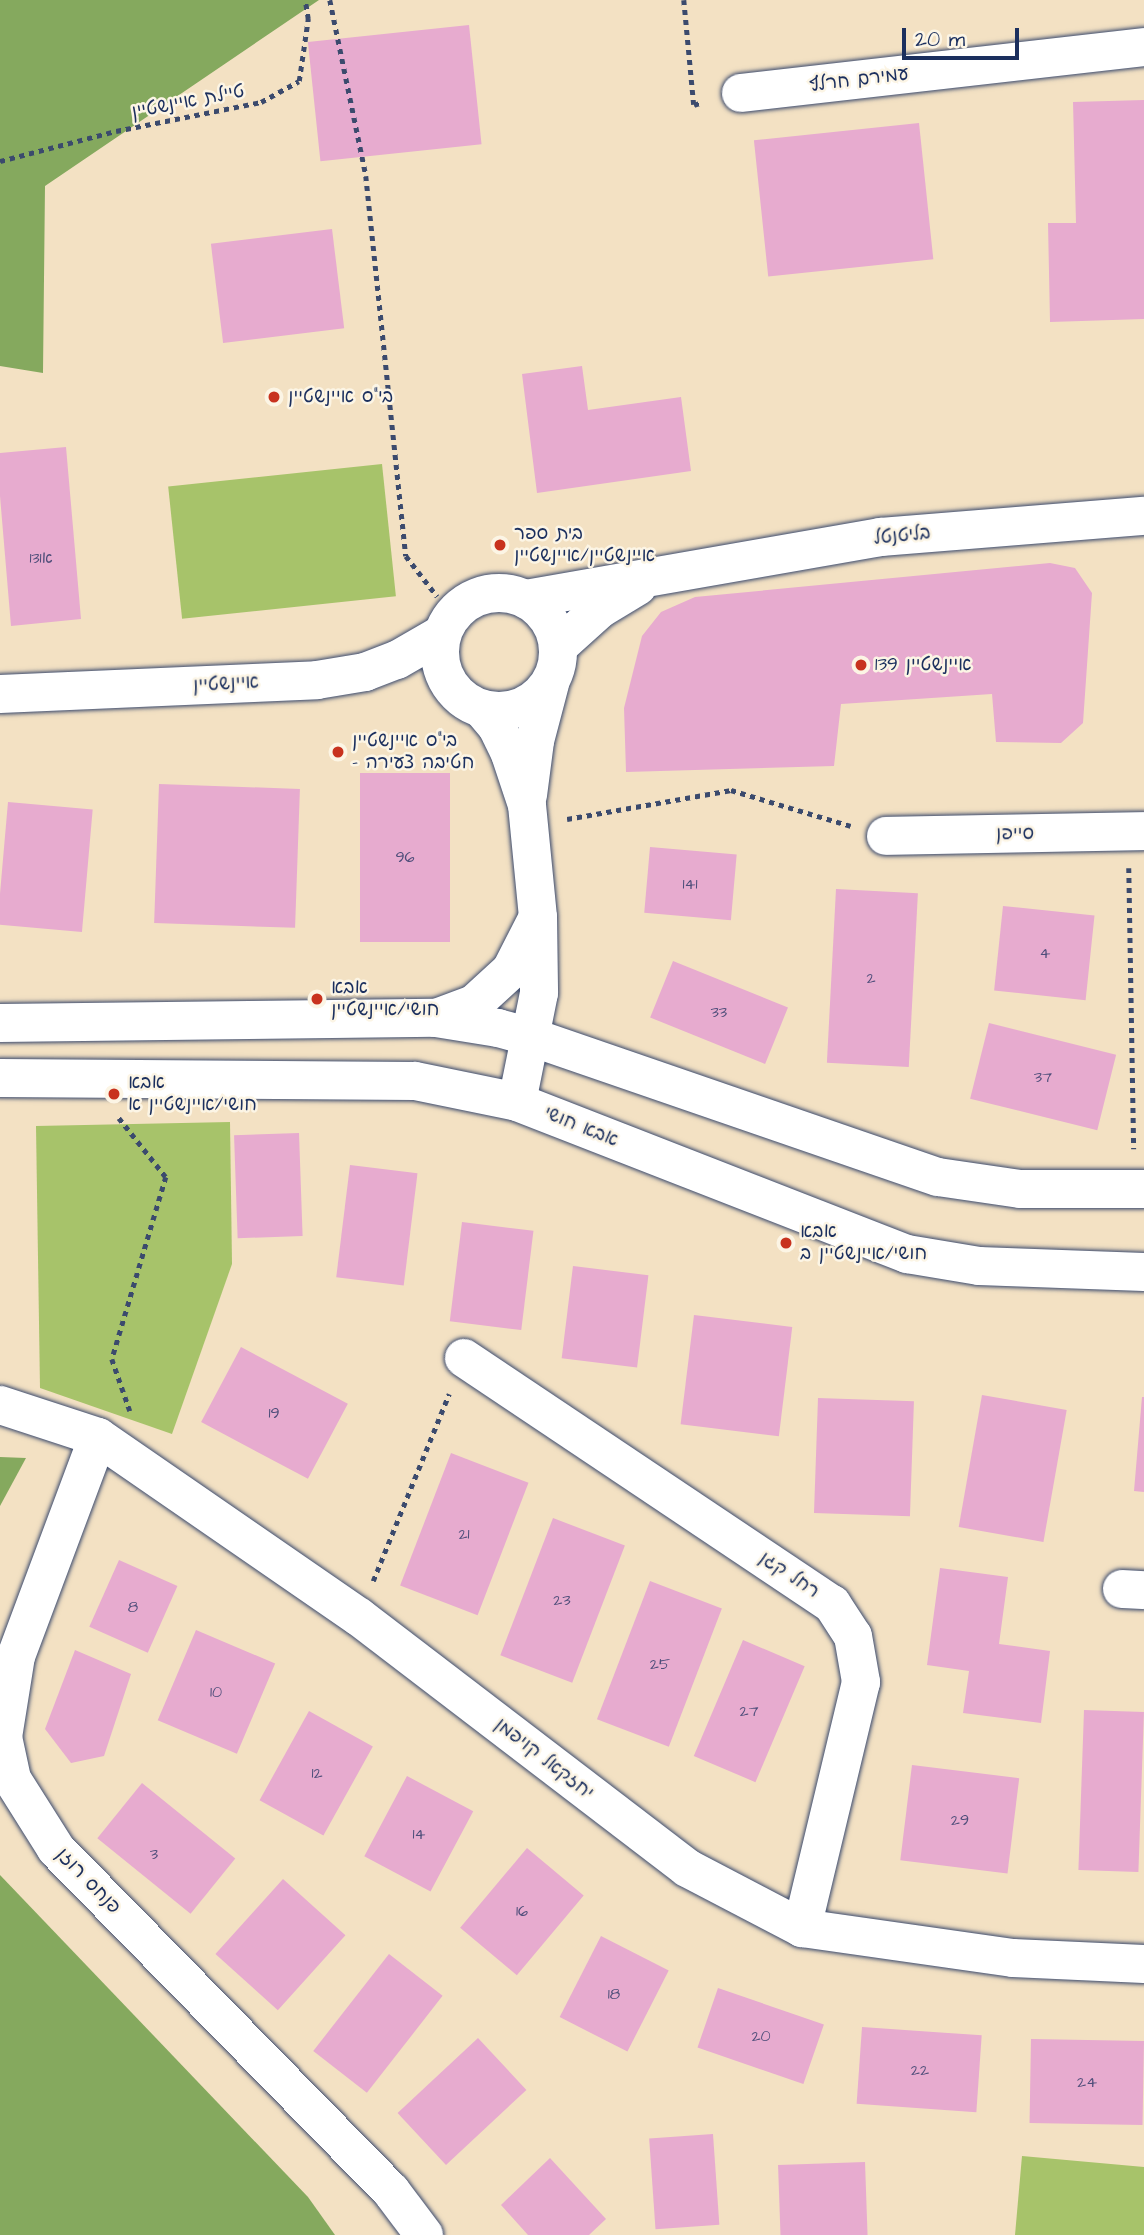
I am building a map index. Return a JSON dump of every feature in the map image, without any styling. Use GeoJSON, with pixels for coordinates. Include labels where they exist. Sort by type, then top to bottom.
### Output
{"type":"FeatureCollection","features":[{"type":"Feature","properties":{"kind":"street","name":"עמירם חרלף"},"geometry":{"type":"LineString","coordinates":[[741,93],[1144,47]]}},
{"type":"Feature","properties":{"kind":"street","name":"בליטנטל"},"geometry":{"type":"LineString","coordinates":[[526,599],[881,537],[1144,516]]}},
{"type":"Feature","properties":{"kind":"street","name":"בליטנטל"},"geometry":{"type":"LineString","coordinates":[[559,646],[600,609],[625,592],[662,574]]}},
{"type":"Feature","properties":{"kind":"street"},"geometry":{"type":"LineString","coordinates":[[528,816],[535,741],[550,684],[558,666],[559,646],[554,627],[542,610],[526,599],[506,593],[486,594],[467,602],[447,625],[440,653],[443,672],[452,688],[465,701],[482,709],[501,712],[520,708],[537,698],[550,684]]}},
{"type":"Feature","properties":{"kind":"street","name":"איינשטיין"},"geometry":{"type":"LineString","coordinates":[[0,694],[317,680],[365,672],[397,660],[447,625]]}},
{"type":"Feature","properties":{"kind":"street"},"geometry":{"type":"LineString","coordinates":[[482,709],[497,727],[510,754],[528,816],[538,917],[539,993],[517,1102]]}},
{"type":"Feature","properties":{"kind":"street","name":"סייפן"},"geometry":{"type":"LineString","coordinates":[[886,836],[1136,831]]}},
{"type":"Feature","properties":{"kind":"street"},"geometry":{"type":"LineString","coordinates":[[436,1018],[474,1004],[511,970],[538,917]]}},
{"type":"Feature","properties":{"kind":"street"},"geometry":{"type":"LineString","coordinates":[[0,1023],[436,1018],[531,1037],[938,1177],[1020,1189],[1144,1189]]}},
{"type":"Feature","properties":{"kind":"street","name":"אבא חושי"},"geometry":{"type":"LineString","coordinates":[[0,1078],[415,1081],[517,1102],[907,1254],[979,1266],[1144,1272]]}},
{"type":"Feature","properties":{"kind":"street","name":"רחל קגן"},"geometry":{"type":"LineString","coordinates":[[464,1358],[832,1604],[853,1636],[861,1682],[802,1928]]}},
{"type":"Feature","properties":{"kind":"street","name":"יחזקאל קויפמן"},"geometry":{"type":"LineString","coordinates":[[0,1405],[98,1437],[359,1617],[687,1868],[802,1928],[1013,1958],[1144,1964]]}},
{"type":"Feature","properties":{"kind":"street","name":"פנחס רוזן"},"geometry":{"type":"LineString","coordinates":[[98,1437],[16,1656],[3,1737],[12,1779],[55,1849],[391,2191],[424,2235]]}},
{"type":"Feature","properties":{"kind":"path","name":"טיילת איינשטיין"},"geometry":{"type":"LineString","coordinates":[[0,161],[116,131],[261,102],[299,81],[308,19],[304,0]]}},
{"type":"Feature","properties":{"kind":"path"},"geometry":{"type":"LineString","coordinates":[[330,0],[366,176],[407,556],[447,625]]}},
{"type":"Feature","properties":{"kind":"path"},"geometry":{"type":"LineString","coordinates":[[684,0],[694,105],[741,93]]}},
{"type":"Feature","properties":{"kind":"path"},"geometry":{"type":"LineString","coordinates":[[528,816],[731,790],[886,836]]}},
{"type":"Feature","properties":{"kind":"path"},"geometry":{"type":"LineString","coordinates":[[1134,1129],[1136,831]]}},
{"type":"Feature","properties":{"kind":"path"},"geometry":{"type":"LineString","coordinates":[[88,1079],[166,1177],[112,1359]]}},
{"type":"Feature","properties":{"kind":"path"},"geometry":{"type":"LineString","coordinates":[[359,1617],[464,1358]]}},
{"type":"Feature","properties":{"kind":"green space"},"geometry":{"type":"Polygon","coordinates":[[[0,0],[319,0],[45,186],[43,373],[0,366],[0,0]]]}},
{"type":"Feature","properties":{"kind":"green space"},"geometry":{"type":"Polygon","coordinates":[[[382,464],[396,596],[182,619],[168,486],[382,464]]]}},
{"type":"Feature","properties":{"kind":"green space"},"geometry":{"type":"Polygon","coordinates":[[[230,1122],[232,1264],[172,1434],[40,1388],[36,1126],[230,1122]]]}},
{"type":"Feature","properties":{"kind":"green space"},"geometry":{"type":"Polygon","coordinates":[[[0,1457],[26,1458],[0,1506],[0,1457]]]}},
{"type":"Feature","properties":{"kind":"green space"},"geometry":{"type":"Polygon","coordinates":[[[0,1875],[308,2197],[335,2235],[0,2235],[0,1875]]]}},
{"type":"Feature","properties":{"kind":"green space"},"geometry":{"type":"Polygon","coordinates":[[[1022,2156],[1144,2167],[1144,2235],[1015,2235],[1022,2156]]]}},
{"type":"Feature","properties":{"kind":"building"},"geometry":{"type":"Polygon","coordinates":[[[469,25],[482,144],[320,161],[308,42],[469,25]]]}},
{"type":"Feature","properties":{"kind":"building"},"geometry":{"type":"Polygon","coordinates":[[[1144,100],[1144,319],[1050,322],[1048,223],[1076,223],[1073,102],[1144,100]]]}},
{"type":"Feature","properties":{"kind":"building"},"geometry":{"type":"Polygon","coordinates":[[[919,123],[933,259],[768,277],[754,140],[919,123]]]}},
{"type":"Feature","properties":{"kind":"building"},"geometry":{"type":"Polygon","coordinates":[[[332,229],[344,328],[223,343],[211,244],[332,229]]]}},
{"type":"Feature","properties":{"kind":"building"},"geometry":{"type":"Polygon","coordinates":[[[582,366],[588,410],[681,397],[691,471],[537,493],[522,374],[582,366]]]}},
{"type":"Feature","properties":{"kind":"building"},"geometry":{"type":"Polygon","coordinates":[[[66,447],[81,619],[11,626],[0,496],[0,453],[66,447]]]}},
{"type":"Feature","properties":{"kind":"building","name":"איינשטיין 139"},"geometry":{"type":"Polygon","coordinates":[[[1050,563],[1075,568],[1092,593],[1083,723],[1061,743],[996,742],[992,694],[841,704],[834,766],[626,772],[624,708],[642,636],[661,612],[695,597],[1050,563]]]}},
{"type":"Feature","properties":{"kind":"building"},"geometry":{"type":"Polygon","coordinates":[[[360,773],[450,773],[450,942],[360,942],[360,773]]]}},
{"type":"Feature","properties":{"kind":"building"},"geometry":{"type":"Polygon","coordinates":[[[159,784],[300,789],[295,928],[154,923],[159,784]]]}},
{"type":"Feature","properties":{"kind":"building"},"geometry":{"type":"Polygon","coordinates":[[[8,802],[93,809],[82,932],[0,925],[8,802]]]}},
{"type":"Feature","properties":{"kind":"building"},"geometry":{"type":"Polygon","coordinates":[[[650,847],[737,855],[731,920],[644,913],[650,847]]]}},
{"type":"Feature","properties":{"kind":"building"},"geometry":{"type":"Polygon","coordinates":[[[836,889],[918,893],[909,1067],[827,1063],[836,889]]]}},
{"type":"Feature","properties":{"kind":"building"},"geometry":{"type":"Polygon","coordinates":[[[1003,906],[1094,916],[1086,1000],[994,991],[1003,906]]]}},
{"type":"Feature","properties":{"kind":"building"},"geometry":{"type":"Polygon","coordinates":[[[673,961],[788,1007],[765,1064],[650,1018],[673,961]]]}},
{"type":"Feature","properties":{"kind":"building"},"geometry":{"type":"Polygon","coordinates":[[[989,1023],[1116,1055],[1097,1130],[970,1099],[989,1023]]]}},
{"type":"Feature","properties":{"kind":"building"},"geometry":{"type":"Polygon","coordinates":[[[299,1133],[303,1236],[238,1238],[234,1135],[299,1133]]]}},
{"type":"Feature","properties":{"kind":"building"},"geometry":{"type":"Polygon","coordinates":[[[350,1165],[417,1173],[404,1285],[336,1277],[350,1165]]]}},
{"type":"Feature","properties":{"kind":"building"},"geometry":{"type":"Polygon","coordinates":[[[462,1222],[533,1231],[521,1330],[450,1321],[462,1222]]]}},
{"type":"Feature","properties":{"kind":"building"},"geometry":{"type":"Polygon","coordinates":[[[573,1266],[648,1275],[637,1368],[562,1358],[573,1266]]]}},
{"type":"Feature","properties":{"kind":"building"},"geometry":{"type":"Polygon","coordinates":[[[694,1315],[792,1327],[779,1436],[681,1424],[694,1315]]]}},
{"type":"Feature","properties":{"kind":"building"},"geometry":{"type":"Polygon","coordinates":[[[241,1347],[348,1404],[308,1479],[201,1422],[241,1347]]]}},
{"type":"Feature","properties":{"kind":"building"},"geometry":{"type":"Polygon","coordinates":[[[982,1395],[1067,1410],[1043,1542],[959,1527],[982,1395]]]}},
{"type":"Feature","properties":{"kind":"building"},"geometry":{"type":"Polygon","coordinates":[[[1144,1397],[1144,1492],[1134,1491],[1144,1397]]]}},
{"type":"Feature","properties":{"kind":"building"},"geometry":{"type":"Polygon","coordinates":[[[818,1398],[914,1401],[910,1516],[814,1513],[818,1398]]]}},
{"type":"Feature","properties":{"kind":"building"},"geometry":{"type":"Polygon","coordinates":[[[451,1453],[528,1483],[478,1615],[400,1586],[451,1453]]]}},
{"type":"Feature","properties":{"kind":"building"},"geometry":{"type":"Polygon","coordinates":[[[553,1518],[625,1546],[572,1683],[500,1655],[553,1518]]]}},
{"type":"Feature","properties":{"kind":"building"},"geometry":{"type":"Polygon","coordinates":[[[119,1560],[177,1586],[148,1653],[89,1627],[119,1560]]]}},
{"type":"Feature","properties":{"kind":"building"},"geometry":{"type":"Polygon","coordinates":[[[940,1568],[1008,1577],[999,1644],[1050,1651],[1041,1723],[963,1713],[969,1671],[927,1665],[940,1568]]]}},
{"type":"Feature","properties":{"kind":"building"},"geometry":{"type":"Polygon","coordinates":[[[650,1581],[722,1609],[669,1747],[597,1719],[650,1581]]]}},
{"type":"Feature","properties":{"kind":"building"},"geometry":{"type":"Polygon","coordinates":[[[196,1630],[275,1664],[237,1754],[158,1720],[196,1630]]]}},
{"type":"Feature","properties":{"kind":"building"},"geometry":{"type":"Polygon","coordinates":[[[743,1640],[805,1666],[755,1782],[694,1756],[743,1640]]]}},
{"type":"Feature","properties":{"kind":"building"},"geometry":{"type":"Polygon","coordinates":[[[75,1650],[131,1674],[104,1756],[71,1763],[45,1729],[75,1650]]]}},
{"type":"Feature","properties":{"kind":"building"},"geometry":{"type":"Polygon","coordinates":[[[1084,1710],[1144,1712],[1138,1872],[1078,1870],[1084,1710]]]}},
{"type":"Feature","properties":{"kind":"building"},"geometry":{"type":"Polygon","coordinates":[[[309,1711],[373,1746],[323,1836],[260,1800],[309,1711]]]}},
{"type":"Feature","properties":{"kind":"building"},"geometry":{"type":"Polygon","coordinates":[[[912,1765],[1019,1778],[1007,1873],[900,1860],[912,1765]]]}},
{"type":"Feature","properties":{"kind":"building"},"geometry":{"type":"Polygon","coordinates":[[[407,1776],[473,1811],[430,1892],[364,1856],[407,1776]]]}},
{"type":"Feature","properties":{"kind":"building"},"geometry":{"type":"Polygon","coordinates":[[[142,1783],[235,1859],[191,1914],[97,1838],[142,1783]]]}},
{"type":"Feature","properties":{"kind":"building"},"geometry":{"type":"Polygon","coordinates":[[[527,1848],[584,1896],[517,1975],[460,1928],[527,1848]]]}},
{"type":"Feature","properties":{"kind":"building"},"geometry":{"type":"Polygon","coordinates":[[[283,1879],[345,1935],[278,2010],[215,1954],[283,1879]]]}},
{"type":"Feature","properties":{"kind":"building"},"geometry":{"type":"Polygon","coordinates":[[[601,1936],[669,1971],[627,2052],[560,2017],[601,1936]]]}},
{"type":"Feature","properties":{"kind":"building"},"geometry":{"type":"Polygon","coordinates":[[[389,1954],[443,1996],[367,2093],[313,2051],[389,1954]]]}},
{"type":"Feature","properties":{"kind":"building"},"geometry":{"type":"Polygon","coordinates":[[[718,1988],[824,2024],[803,2084],[697,2048],[718,1988]]]}},
{"type":"Feature","properties":{"kind":"building"},"geometry":{"type":"Polygon","coordinates":[[[862,2027],[982,2035],[976,2112],[857,2104],[862,2027]]]}},
{"type":"Feature","properties":{"kind":"building"},"geometry":{"type":"Polygon","coordinates":[[[478,2038],[526,2090],[446,2165],[398,2113],[478,2038]]]}},
{"type":"Feature","properties":{"kind":"building"},"geometry":{"type":"Polygon","coordinates":[[[1031,2039],[1144,2041],[1143,2125],[1030,2123],[1031,2039]]]}},
{"type":"Feature","properties":{"kind":"building"},"geometry":{"type":"Polygon","coordinates":[[[713,2134],[719,2225],[656,2229],[649,2138],[713,2134]]]}},
{"type":"Feature","properties":{"kind":"building"},"geometry":{"type":"Polygon","coordinates":[[[550,2158],[606,2219],[589,2235],[528,2235],[501,2205],[550,2158]]]}},
{"type":"Feature","properties":{"kind":"building"},"geometry":{"type":"Polygon","coordinates":[[[865,2162],[868,2235],[780,2235],[778,2165],[865,2162]]]}},
{"type":"Feature","properties":{"kind":"place","name":"בי\"ס איינשטיין"},"geometry":{"type":"Point","coordinates":[274,397]}},
{"type":"Feature","properties":{"kind":"place","name":"בית ספר איינשטיין/איינשטיין"},"geometry":{"type":"Point","coordinates":[500,545]}},
{"type":"Feature","properties":{"kind":"place","name":"איינשטיין 139"},"geometry":{"type":"Point","coordinates":[861,665]}},
{"type":"Feature","properties":{"kind":"place","name":"בי\"ס איינשטיין - חטיבה צעירה"},"geometry":{"type":"Point","coordinates":[338,752]}},
{"type":"Feature","properties":{"kind":"place","name":"אבא חושי/איינשטיין"},"geometry":{"type":"Point","coordinates":[317,999]}},
{"type":"Feature","properties":{"kind":"place","name":"אבא חושי/איינשטיין א"},"geometry":{"type":"Point","coordinates":[114,1094]}},
{"type":"Feature","properties":{"kind":"place","name":"אבא חושי/איינשטיין ב"},"geometry":{"type":"Point","coordinates":[786,1243]}}]}
